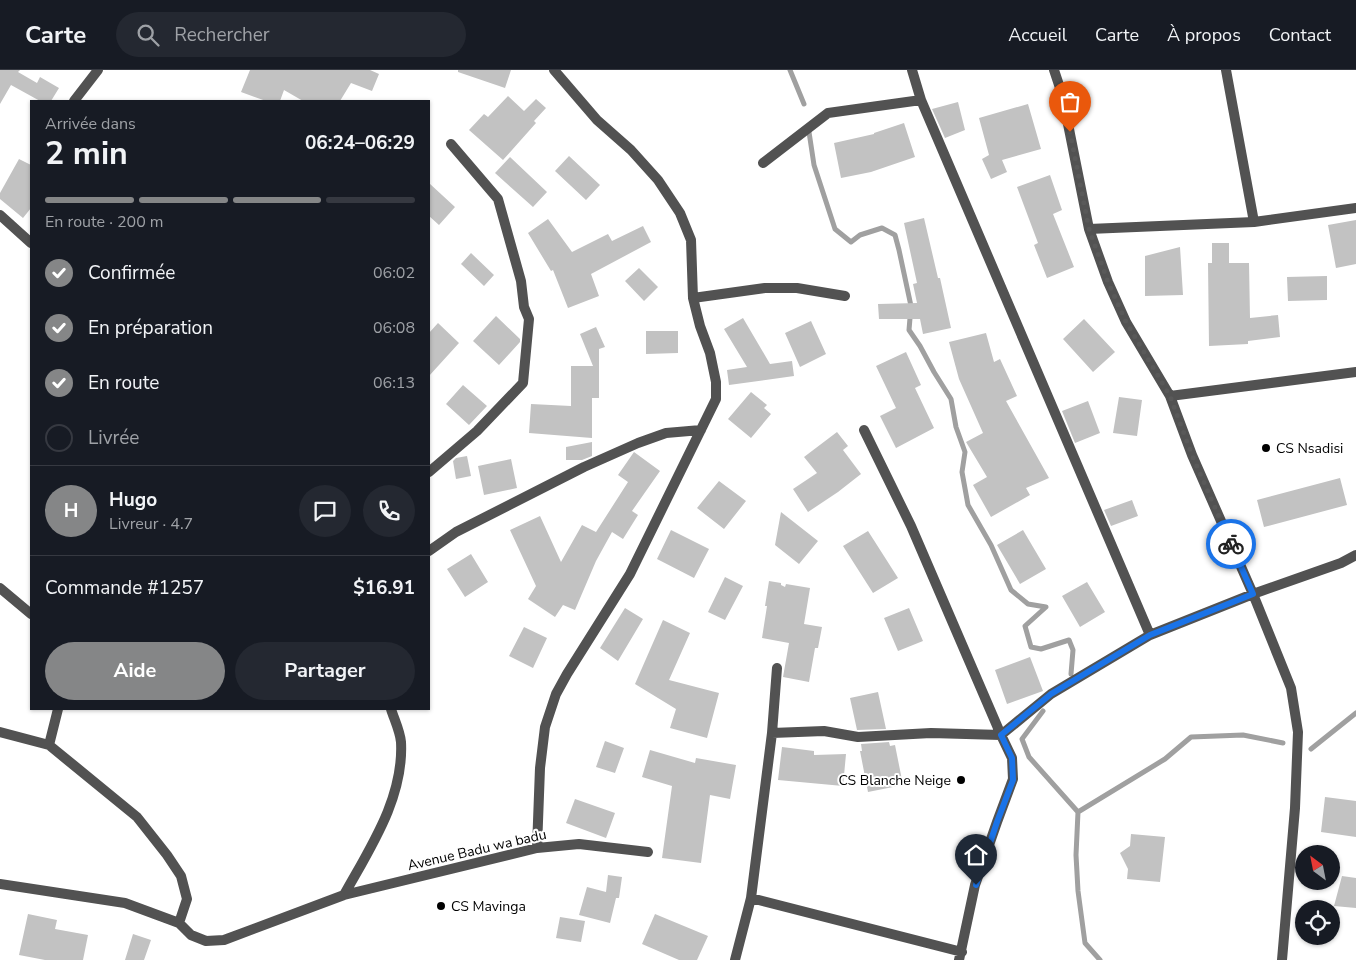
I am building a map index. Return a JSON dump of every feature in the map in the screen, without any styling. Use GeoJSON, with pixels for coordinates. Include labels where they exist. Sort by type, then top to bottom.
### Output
{"type":"FeatureCollection","features":[{"type":"Feature","properties":{"kind":"street"},"geometry":{"type":"LineString","coordinates":[[75,100],[98,70]]}},
{"type":"Feature","properties":{"kind":"street"},"geometry":{"type":"LineString","coordinates":[[537,848],[540,768],[545,727],[556,694],[630,574],[716,399],[716,382],[710,353],[700,326],[693,298],[691,240],[680,212],[658,180],[631,150],[597,120],[554,70]]}},
{"type":"Feature","properties":{"kind":"street"},"geometry":{"type":"LineString","coordinates":[[912,70],[921,100],[1150,635]]}},
{"type":"Feature","properties":{"kind":"street"},"geometry":{"type":"LineString","coordinates":[[1054,70],[1062,94],[1089,229],[1108,282],[1126,322],[1170,396],[1192,455],[1253,594],[1291,688],[1298,732],[1295,808],[1282,960]]}},
{"type":"Feature","properties":{"kind":"street"},"geometry":{"type":"LineString","coordinates":[[1226,70],[1254,222]]}},
{"type":"Feature","properties":{"kind":"street"},"geometry":{"type":"LineString","coordinates":[[763,163],[828,113],[921,100]]}},
{"type":"Feature","properties":{"kind":"street"},"geometry":{"type":"LineString","coordinates":[[430,471],[477,431],[522,383],[529,319],[524,307],[521,281],[498,199],[451,144]]}},
{"type":"Feature","properties":{"kind":"street"},"geometry":{"type":"LineString","coordinates":[[1089,229],[1254,222],[1356,208]]}},
{"type":"Feature","properties":{"kind":"street"},"geometry":{"type":"LineString","coordinates":[[0,215],[30,242]]}},
{"type":"Feature","properties":{"kind":"street"},"geometry":{"type":"LineString","coordinates":[[693,298],[765,288],[797,288],[845,296]]}},
{"type":"Feature","properties":{"kind":"street"},"geometry":{"type":"LineString","coordinates":[[1170,396],[1356,372]]}},
{"type":"Feature","properties":{"kind":"street"},"geometry":{"type":"LineString","coordinates":[[430,550],[456,532],[584,467],[638,443],[666,433],[701,430]]}},
{"type":"Feature","properties":{"kind":"street"},"geometry":{"type":"LineString","coordinates":[[751,898],[961,956],[976,885],[1013,780],[1012,758],[911,526],[864,430]]}},
{"type":"Feature","properties":{"kind":"street"},"geometry":{"type":"LineString","coordinates":[[772,733],[824,731],[858,737],[931,733],[1001,735],[1051,694],[1150,635],[1356,556]]}},
{"type":"Feature","properties":{"kind":"street"},"geometry":{"type":"LineString","coordinates":[[0,588],[30,613]]}},
{"type":"Feature","properties":{"kind":"street"},"geometry":{"type":"LineString","coordinates":[[735,960],[751,898],[772,733],[777,668]]}},
{"type":"Feature","properties":{"kind":"street"},"geometry":{"type":"LineString","coordinates":[[49,745],[58,710]]}},
{"type":"Feature","properties":{"kind":"street"},"geometry":{"type":"LineString","coordinates":[[344,895],[388,813],[399,773],[401,741],[391,710]]}},
{"type":"Feature","properties":{"kind":"street"},"geometry":{"type":"LineString","coordinates":[[0,732],[49,745],[137,817],[181,876],[187,899],[179,923]]}},
{"type":"Feature","properties":{"kind":"street","name":"Avenue Badu wa badu"},"geometry":{"type":"LineString","coordinates":[[0,884],[125,903],[179,923],[192,935],[206,941],[224,940],[344,895],[537,848],[579,844],[648,852]]}},
{"type":"Feature","properties":{"kind":"building"},"geometry":{"type":"Polygon","coordinates":[[[0,70],[20,70],[18,72],[37,83],[40,77],[59,88],[52,100],[38,100],[11,85],[0,104],[0,70]]]}},
{"type":"Feature","properties":{"kind":"building"},"geometry":{"type":"Polygon","coordinates":[[[250,70],[370,70],[379,74],[372,91],[351,83],[341,100],[301,100],[284,90],[280,100],[263,100],[241,92],[250,70]]]}},
{"type":"Feature","properties":{"kind":"building"},"geometry":{"type":"Polygon","coordinates":[[[458,70],[511,70],[505,88],[458,72],[458,70]]]}},
{"type":"Feature","properties":{"kind":"building"},"geometry":{"type":"Polygon","coordinates":[[[508,96],[524,111],[536,99],[546,108],[534,121],[536,123],[503,160],[469,130],[484,114],[488,117],[508,96]]]}},
{"type":"Feature","properties":{"kind":"building"},"geometry":{"type":"Polygon","coordinates":[[[958,102],[965,130],[945,138],[932,109],[958,102]]]}},
{"type":"Feature","properties":{"kind":"building"},"geometry":{"type":"Polygon","coordinates":[[[1028,104],[1041,149],[1002,160],[1007,172],[991,179],[982,159],[989,155],[979,118],[1028,104]]]}},
{"type":"Feature","properties":{"kind":"building"},"geometry":{"type":"Polygon","coordinates":[[[904,123],[915,157],[871,172],[841,178],[834,143],[874,134],[904,123]]]}},
{"type":"Feature","properties":{"kind":"building"},"geometry":{"type":"Polygon","coordinates":[[[569,156],[600,185],[586,200],[555,171],[569,156]]]}},
{"type":"Feature","properties":{"kind":"building"},"geometry":{"type":"Polygon","coordinates":[[[510,157],[547,192],[533,207],[495,173],[510,157]]]}},
{"type":"Feature","properties":{"kind":"building"},"geometry":{"type":"Polygon","coordinates":[[[19,159],[30,164],[30,209],[23,218],[0,199],[0,193],[19,159]]]}},
{"type":"Feature","properties":{"kind":"building"},"geometry":{"type":"Polygon","coordinates":[[[1050,175],[1062,210],[1053,214],[1074,267],[1047,278],[1034,245],[1038,243],[1017,187],[1050,175]]]}},
{"type":"Feature","properties":{"kind":"building"},"geometry":{"type":"Polygon","coordinates":[[[430,184],[455,207],[439,225],[430,217],[430,184]]]}},
{"type":"Feature","properties":{"kind":"building"},"geometry":{"type":"Polygon","coordinates":[[[924,218],[951,328],[923,334],[920,319],[879,319],[878,304],[917,303],[913,284],[917,283],[904,223],[924,218]]]}},
{"type":"Feature","properties":{"kind":"building"},"geometry":{"type":"Polygon","coordinates":[[[548,219],[572,252],[608,234],[612,241],[643,226],[651,242],[591,274],[599,296],[568,308],[553,270],[551,271],[528,233],[548,219]]]}},
{"type":"Feature","properties":{"kind":"building"},"geometry":{"type":"Polygon","coordinates":[[[1356,220],[1356,264],[1336,268],[1328,225],[1356,220]]]}},
{"type":"Feature","properties":{"kind":"building"},"geometry":{"type":"Polygon","coordinates":[[[1212,243],[1229,243],[1229,263],[1249,263],[1250,318],[1278,315],[1280,337],[1248,341],[1248,344],[1209,346],[1208,263],[1212,263],[1212,243]]]}},
{"type":"Feature","properties":{"kind":"building"},"geometry":{"type":"Polygon","coordinates":[[[1180,247],[1183,295],[1145,296],[1145,256],[1180,247]]]}},
{"type":"Feature","properties":{"kind":"building"},"geometry":{"type":"Polygon","coordinates":[[[471,253],[494,275],[484,286],[461,264],[471,253]]]}},
{"type":"Feature","properties":{"kind":"building"},"geometry":{"type":"Polygon","coordinates":[[[639,268],[658,287],[644,301],[625,281],[639,268]]]}},
{"type":"Feature","properties":{"kind":"building"},"geometry":{"type":"Polygon","coordinates":[[[1327,276],[1327,300],[1288,301],[1287,277],[1327,276]]]}},
{"type":"Feature","properties":{"kind":"building"},"geometry":{"type":"Polygon","coordinates":[[[496,316],[520,339],[520,342],[499,365],[473,341],[496,316]]]}},
{"type":"Feature","properties":{"kind":"building"},"geometry":{"type":"Polygon","coordinates":[[[743,318],[770,364],[792,361],[794,376],[729,385],[727,370],[747,367],[724,329],[743,318]]]}},
{"type":"Feature","properties":{"kind":"building"},"geometry":{"type":"Polygon","coordinates":[[[1084,319],[1115,352],[1093,372],[1063,339],[1084,319]]]}},
{"type":"Feature","properties":{"kind":"building"},"geometry":{"type":"Polygon","coordinates":[[[811,321],[826,354],[800,367],[785,333],[811,321]]]}},
{"type":"Feature","properties":{"kind":"building"},"geometry":{"type":"Polygon","coordinates":[[[438,323],[459,343],[430,375],[430,332],[438,323]]]}},
{"type":"Feature","properties":{"kind":"building"},"geometry":{"type":"Polygon","coordinates":[[[596,327],[605,347],[599,349],[599,398],[592,398],[592,438],[529,433],[531,404],[571,406],[571,366],[593,366],[580,334],[596,327]]]}},
{"type":"Feature","properties":{"kind":"building"},"geometry":{"type":"Polygon","coordinates":[[[646,331],[678,331],[678,353],[646,354],[646,331]]]}},
{"type":"Feature","properties":{"kind":"building"},"geometry":{"type":"Polygon","coordinates":[[[986,333],[994,362],[1000,359],[1017,396],[1006,401],[1049,478],[1026,488],[1030,495],[991,517],[973,485],[987,477],[966,442],[983,433],[959,379],[949,342],[986,333]]]}},
{"type":"Feature","properties":{"kind":"building"},"geometry":{"type":"Polygon","coordinates":[[[906,352],[921,385],[915,388],[934,428],[896,448],[880,416],[896,408],[876,366],[906,352]]]}},
{"type":"Feature","properties":{"kind":"building"},"geometry":{"type":"Polygon","coordinates":[[[463,385],[487,406],[469,425],[446,404],[463,385]]]}},
{"type":"Feature","properties":{"kind":"building"},"geometry":{"type":"Polygon","coordinates":[[[751,392],[767,405],[764,408],[771,414],[751,438],[728,419],[751,392]]]}},
{"type":"Feature","properties":{"kind":"building"},"geometry":{"type":"Polygon","coordinates":[[[1119,397],[1142,400],[1137,436],[1113,433],[1119,397]]]}},
{"type":"Feature","properties":{"kind":"building"},"geometry":{"type":"Polygon","coordinates":[[[1088,401],[1100,433],[1075,443],[1062,411],[1088,401]]]}},
{"type":"Feature","properties":{"kind":"building"},"geometry":{"type":"Polygon","coordinates":[[[837,432],[848,446],[843,450],[861,474],[808,512],[793,489],[817,473],[804,457],[837,432]]]}},
{"type":"Feature","properties":{"kind":"building"},"geometry":{"type":"Polygon","coordinates":[[[592,442],[592,456],[582,460],[566,460],[566,447],[592,442]]]}},
{"type":"Feature","properties":{"kind":"building"},"geometry":{"type":"Polygon","coordinates":[[[634,452],[660,471],[632,511],[638,515],[623,539],[612,532],[596,561],[575,610],[563,605],[555,617],[528,599],[536,586],[510,530],[540,516],[561,562],[582,525],[596,532],[628,482],[618,475],[634,452]]]}},
{"type":"Feature","properties":{"kind":"building"},"geometry":{"type":"Polygon","coordinates":[[[467,456],[471,476],[456,479],[453,461],[456,458],[467,456]]]}},
{"type":"Feature","properties":{"kind":"building"},"geometry":{"type":"Polygon","coordinates":[[[511,459],[517,488],[484,495],[478,466],[511,459]]]}},
{"type":"Feature","properties":{"kind":"building"},"geometry":{"type":"Polygon","coordinates":[[[1340,478],[1347,505],[1264,527],[1257,500],[1340,478]]]}},
{"type":"Feature","properties":{"kind":"building"},"geometry":{"type":"Polygon","coordinates":[[[719,481],[746,501],[724,529],[697,508],[719,481]]]}},
{"type":"Feature","properties":{"kind":"building"},"geometry":{"type":"Polygon","coordinates":[[[1132,500],[1138,516],[1111,526],[1104,510],[1132,500]]]}},
{"type":"Feature","properties":{"kind":"building"},"geometry":{"type":"Polygon","coordinates":[[[781,512],[818,541],[799,564],[775,545],[781,512]]]}},
{"type":"Feature","properties":{"kind":"building"},"geometry":{"type":"Polygon","coordinates":[[[671,530],[709,549],[694,578],[657,559],[671,530]]]}},
{"type":"Feature","properties":{"kind":"building"},"geometry":{"type":"Polygon","coordinates":[[[1023,530],[1046,569],[1020,584],[997,545],[1023,530]]]}},
{"type":"Feature","properties":{"kind":"building"},"geometry":{"type":"Polygon","coordinates":[[[868,531],[898,578],[873,593],[843,546],[868,531]]]}},
{"type":"Feature","properties":{"kind":"building"},"geometry":{"type":"Polygon","coordinates":[[[471,554],[488,582],[465,597],[447,569],[471,554]]]}},
{"type":"Feature","properties":{"kind":"building"},"geometry":{"type":"Polygon","coordinates":[[[725,577],[743,586],[725,620],[708,612],[725,577]]]}},
{"type":"Feature","properties":{"kind":"building"},"geometry":{"type":"Polygon","coordinates":[[[769,581],[781,583],[785,587],[786,584],[810,588],[804,624],[822,627],[818,648],[815,648],[809,682],[783,677],[789,643],[762,638],[769,581]]]}},
{"type":"Feature","properties":{"kind":"building"},"geometry":{"type":"Polygon","coordinates":[[[1087,582],[1105,612],[1080,627],[1062,596],[1087,582]]]}},
{"type":"Feature","properties":{"kind":"building"},"geometry":{"type":"Polygon","coordinates":[[[625,608],[643,619],[618,661],[600,648],[625,608]]]}},
{"type":"Feature","properties":{"kind":"building"},"geometry":{"type":"Polygon","coordinates":[[[909,608],[923,641],[898,651],[884,618],[909,608]]]}},
{"type":"Feature","properties":{"kind":"building"},"geometry":{"type":"Polygon","coordinates":[[[663,620],[690,633],[669,680],[719,693],[707,738],[670,728],[676,709],[635,684],[663,620]]]}},
{"type":"Feature","properties":{"kind":"building"},"geometry":{"type":"Polygon","coordinates":[[[524,627],[547,638],[533,668],[509,656],[524,627]]]}},
{"type":"Feature","properties":{"kind":"building"},"geometry":{"type":"Polygon","coordinates":[[[1030,657],[1043,691],[1007,704],[995,670],[1030,657]]]}},
{"type":"Feature","properties":{"kind":"building"},"geometry":{"type":"Polygon","coordinates":[[[878,692],[886,729],[857,730],[850,698],[878,692]]]}},
{"type":"Feature","properties":{"kind":"building"},"geometry":{"type":"Polygon","coordinates":[[[605,741],[624,748],[615,773],[596,767],[605,741]]]}},
{"type":"Feature","properties":{"kind":"building"},"geometry":{"type":"Polygon","coordinates":[[[889,742],[890,746],[895,745],[903,785],[868,792],[860,751],[862,751],[861,744],[889,742]]]}},
{"type":"Feature","properties":{"kind":"building"},"geometry":{"type":"Polygon","coordinates":[[[782,747],[814,751],[814,755],[846,754],[843,786],[778,780],[782,747]]]}},
{"type":"Feature","properties":{"kind":"building"},"geometry":{"type":"Polygon","coordinates":[[[650,750],[695,763],[696,758],[736,765],[730,799],[710,795],[701,863],[662,858],[672,786],[642,777],[650,750]]]}},
{"type":"Feature","properties":{"kind":"building"},"geometry":{"type":"Polygon","coordinates":[[[1325,797],[1356,801],[1356,837],[1321,832],[1325,797]]]}},
{"type":"Feature","properties":{"kind":"building"},"geometry":{"type":"Polygon","coordinates":[[[575,799],[615,813],[606,838],[566,823],[575,799]]]}},
{"type":"Feature","properties":{"kind":"building"},"geometry":{"type":"Polygon","coordinates":[[[1131,834],[1165,837],[1160,882],[1127,879],[1128,869],[1120,853],[1130,846],[1131,834]]]}},
{"type":"Feature","properties":{"kind":"building"},"geometry":{"type":"Polygon","coordinates":[[[608,875],[622,877],[619,898],[616,898],[610,923],[579,915],[587,887],[606,892],[608,875]]]}},
{"type":"Feature","properties":{"kind":"building"},"geometry":{"type":"Polygon","coordinates":[[[1342,876],[1356,878],[1356,908],[1340,907],[1340,900],[1336,900],[1338,890],[1340,890],[1342,876]]]}},
{"type":"Feature","properties":{"kind":"building"},"geometry":{"type":"Polygon","coordinates":[[[28,914],[57,920],[55,929],[88,935],[83,960],[45,960],[19,955],[28,914]]]}},
{"type":"Feature","properties":{"kind":"building"},"geometry":{"type":"Polygon","coordinates":[[[655,914],[708,936],[697,960],[679,960],[642,944],[655,914]]]}},
{"type":"Feature","properties":{"kind":"building"},"geometry":{"type":"Polygon","coordinates":[[[560,917],[585,921],[581,942],[556,938],[560,917]]]}},
{"type":"Feature","properties":{"kind":"building"},"geometry":{"type":"Polygon","coordinates":[[[133,934],[151,940],[144,960],[125,960],[133,934]]]}},
{"type":"Feature","properties":{"kind":"waterway"},"geometry":{"type":"LineString","coordinates":[[790,70],[804,104]]}},
{"type":"Feature","properties":{"kind":"waterway"},"geometry":{"type":"LineString","coordinates":[[809,132],[814,165],[835,229],[851,242],[860,235],[882,228],[895,235],[911,306],[909,330],[951,399],[956,427],[965,452],[962,472],[968,505],[991,545],[1011,590],[1028,604],[1046,607],[1025,626],[1031,647],[1041,649],[1069,640],[1073,650],[1071,674]]}},
{"type":"Feature","properties":{"kind":"waterway"},"geometry":{"type":"LineString","coordinates":[[1043,711],[1022,739],[1029,757],[1078,812]]}},
{"type":"Feature","properties":{"kind":"waterway"},"geometry":{"type":"LineString","coordinates":[[1311,749],[1356,713]]}},
{"type":"Feature","properties":{"kind":"waterway"},"geometry":{"type":"LineString","coordinates":[[1100,960],[1085,943],[1078,891],[1076,855],[1078,812],[1165,759],[1191,737],[1243,735],[1283,743]]}},
{"type":"Feature","properties":{"kind":"way so far"},"geometry":{"type":"LineString","coordinates":[[1070,132],[1089,229],[1108,282],[1126,322],[1170,396],[1192,455],[1231,544]]}},
{"type":"Feature","properties":{"kind":"place","name":"CS Nsadisi"},"geometry":{"type":"Point","coordinates":[1266,448]}},
{"type":"Feature","properties":{"kind":"place","name":"CS Blanche Neige"},"geometry":{"type":"Point","coordinates":[961,780]}},
{"type":"Feature","properties":{"kind":"place","name":"CS Mavinga"},"geometry":{"type":"Point","coordinates":[441,906]}},
{"type":"Feature","properties":{"kind":"route"},"geometry":{"type":"LineString","coordinates":[[976,885],[1013,780],[1012,758],[1001,735],[1051,694],[1150,635],[1253,594],[1231,544]]}}]}
